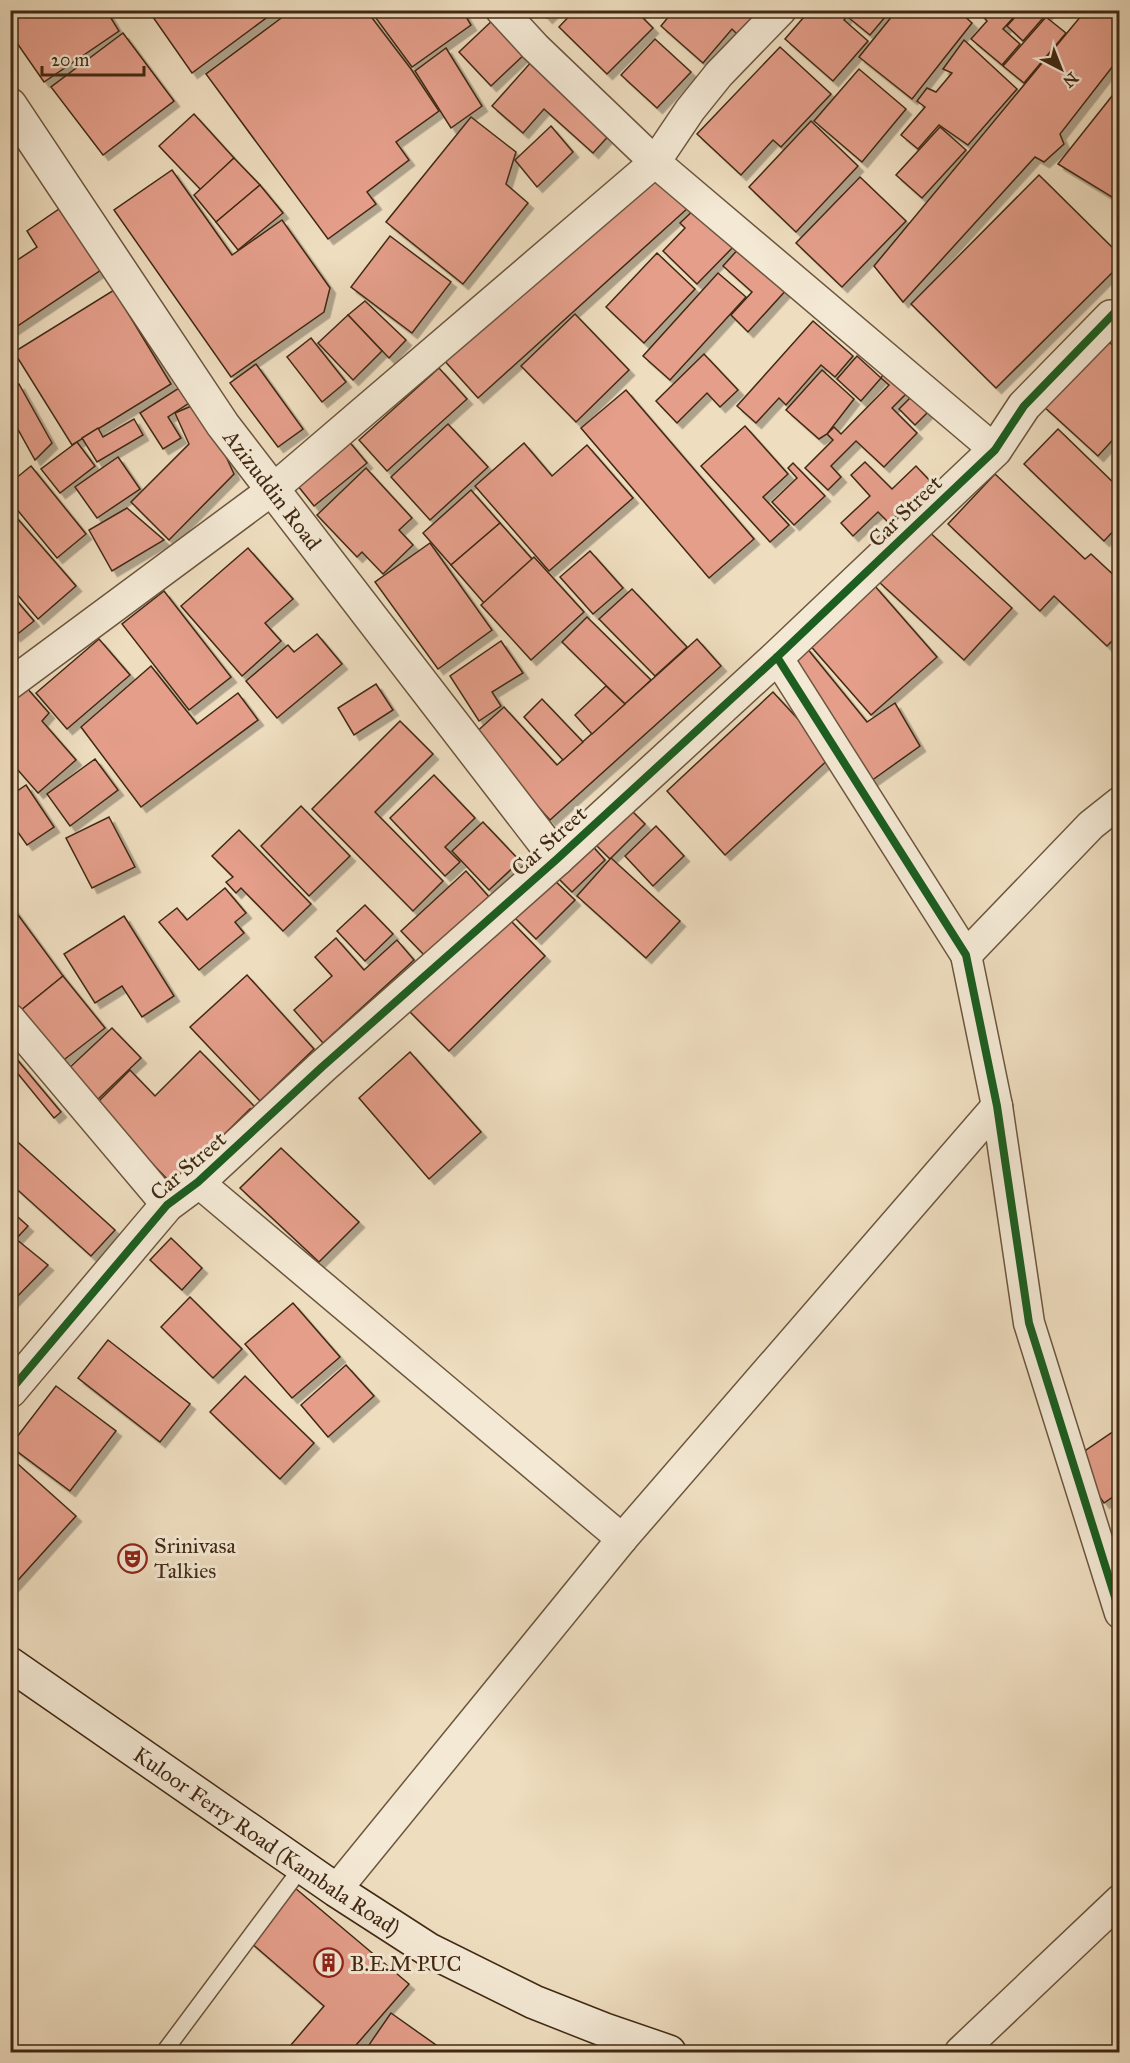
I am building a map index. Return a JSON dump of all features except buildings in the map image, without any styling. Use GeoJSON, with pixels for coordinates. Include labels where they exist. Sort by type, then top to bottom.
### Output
{"type":"FeatureCollection","features":[{"type":"Feature","properties":{"kind":"street"},"geometry":{"type":"LineString","coordinates":[[501,10],[535,47],[655,162],[995,450]]}},
{"type":"Feature","properties":{"kind":"street"},"geometry":{"type":"LineString","coordinates":[[10,684],[272,490],[655,162],[690,110],[718,74],[781,10]]}},
{"type":"Feature","properties":{"kind":"street","name":"Azizuddin Road"},"geometry":{"type":"LineString","coordinates":[[10,105],[223,425],[556,859]]}},
{"type":"Feature","properties":{"kind":"street","name":"Car Street"},"geometry":{"type":"LineString","coordinates":[[10,1391],[167,1205],[198,1182],[322,1067],[556,859],[777,657],[995,450],[1024,406],[1117,316]]}},
{"type":"Feature","properties":{"kind":"street"},"geometry":{"type":"LineString","coordinates":[[777,657],[966,955],[998,1106],[1029,1323],[1119,1613]]}},
{"type":"Feature","properties":{"kind":"street"},"geometry":{"type":"LineString","coordinates":[[966,955],[1091,825],[1119,802]]}},
{"type":"Feature","properties":{"kind":"street"},"geometry":{"type":"LineString","coordinates":[[10,1019],[167,1205]]}},
{"type":"Feature","properties":{"kind":"street"},"geometry":{"type":"LineString","coordinates":[[336,1890],[622,1539],[998,1106]]}},
{"type":"Feature","properties":{"kind":"street"},"geometry":{"type":"LineString","coordinates":[[198,1182],[622,1539]]}},
{"type":"Feature","properties":{"kind":"street","name":"Kuloor Ferry Road (Kambala Road)"},"geometry":{"type":"LineString","coordinates":[[10,1664],[302,1867],[429,1950],[534,2002],[604,2030],[669,2052]]}},
{"type":"Feature","properties":{"kind":"street"},"geometry":{"type":"LineString","coordinates":[[960,2052],[1119,1900]]}},
{"type":"Feature","properties":{"kind":"lane"},"geometry":{"type":"LineString","coordinates":[[164,2052],[302,1867]]}},
{"type":"Feature","properties":{"kind":"cycle path"},"geometry":{"type":"LineString","coordinates":[[10,1391],[167,1205],[198,1182],[322,1067],[557,859],[777,657],[995,450],[1024,406],[1120,307]]}},
{"type":"Feature","properties":{"kind":"cycle path"},"geometry":{"type":"LineString","coordinates":[[777,657],[966,955],[997,1106],[1029,1323],[1120,1613]]}},
{"type":"Feature","properties":{"kind":"place","name":"Srinivasa Talkies"},"geometry":{"type":"Point","coordinates":[133,1558]}},
{"type":"Feature","properties":{"kind":"place","name":"B.E.M PUC"},"geometry":{"type":"Point","coordinates":[329,1963]}}]}
